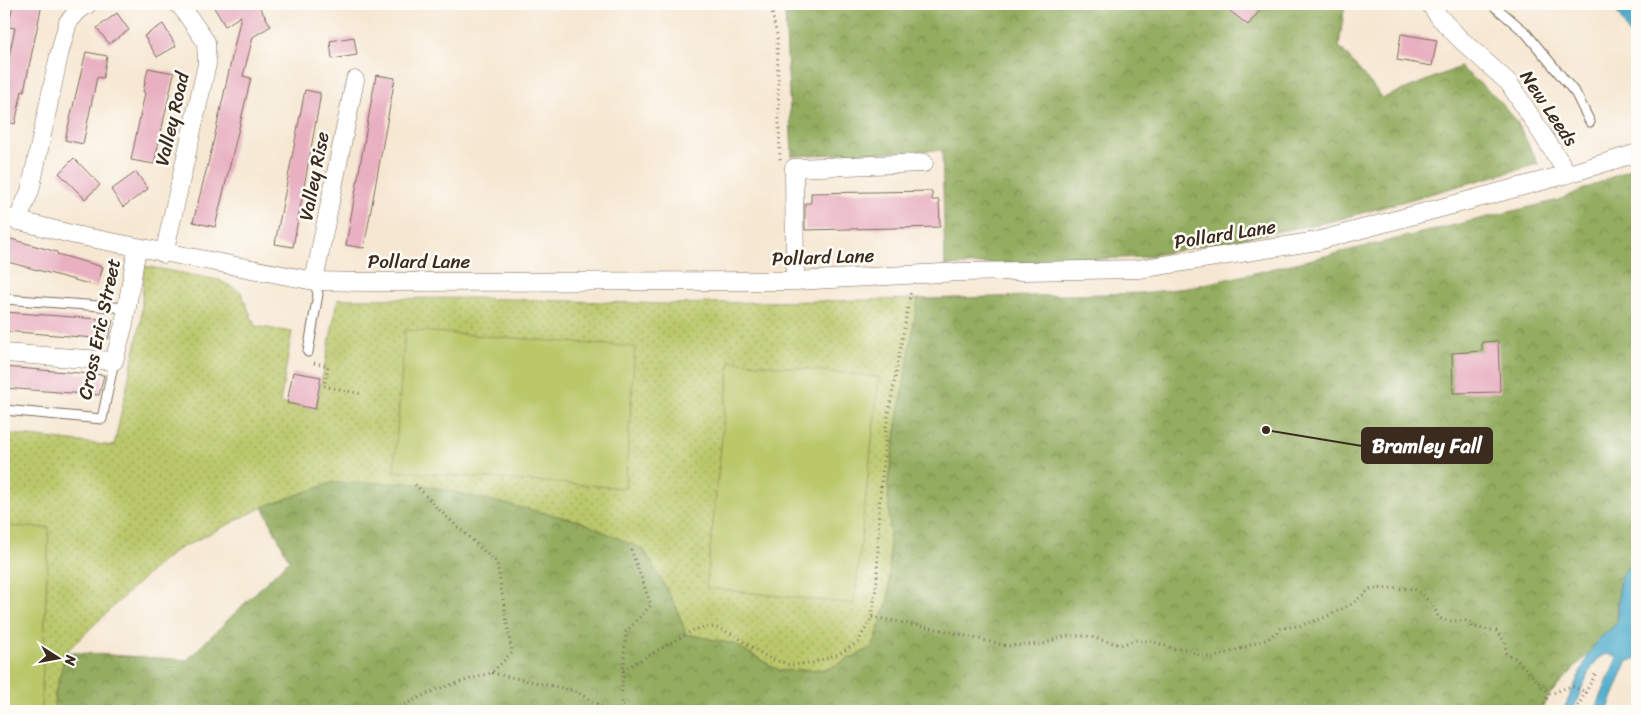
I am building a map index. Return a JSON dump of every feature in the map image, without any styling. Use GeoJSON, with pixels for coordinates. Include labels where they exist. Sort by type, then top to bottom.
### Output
{"type":"FeatureCollection","features":[{"type":"Feature","properties":{"kind":"street"},"geometry":{"type":"LineString","coordinates":[[11,219],[30,191],[59,55],[68,22],[79,10],[88,4]]}},
{"type":"Feature","properties":{"kind":"street","name":"Valley Road"},"geometry":{"type":"LineString","coordinates":[[164,254],[207,64],[206,42],[181,6],[176,4]]}},
{"type":"Feature","properties":{"kind":"street","name":"New Leeds"},"geometry":{"type":"LineString","coordinates":[[1430,4],[1440,18],[1460,39],[1509,83],[1568,174]]}},
{"type":"Feature","properties":{"kind":"street","name":"Valley Rise"},"geometry":{"type":"LineString","coordinates":[[314,281],[355,80]]}},
{"type":"Feature","properties":{"kind":"street","name":"Pollard Lane"},"geometry":{"type":"LineString","coordinates":[[11,219],[75,236],[314,281],[795,281],[914,274],[1148,267],[1317,241],[1568,174],[1637,153]]}},
{"type":"Feature","properties":{"kind":"street"},"geometry":{"type":"LineString","coordinates":[[795,281],[794,168],[924,163]]}},
{"type":"Feature","properties":{"kind":"street","name":"Cross Eric Street"},"geometry":{"type":"LineString","coordinates":[[114,361],[124,324],[137,248]]}},
{"type":"Feature","properties":{"kind":"street"},"geometry":{"type":"LineString","coordinates":[[4,353],[114,361]]}},
{"type":"Feature","properties":{"kind":"lane"},"geometry":{"type":"LineString","coordinates":[[1492,4],[1532,40],[1576,94],[1590,122]]}},
{"type":"Feature","properties":{"kind":"lane"},"geometry":{"type":"LineString","coordinates":[[308,352],[318,294],[314,281]]}},
{"type":"Feature","properties":{"kind":"lane"},"geometry":{"type":"LineString","coordinates":[[4,299],[127,308]]}},
{"type":"Feature","properties":{"kind":"lane","name":"Cross Eric Street"},"geometry":{"type":"LineString","coordinates":[[4,410],[102,419],[114,361]]}},
{"type":"Feature","properties":{"kind":"path"},"geometry":{"type":"LineString","coordinates":[[770,4],[778,35],[780,161]]}},
{"type":"Feature","properties":{"kind":"path"},"geometry":{"type":"LineString","coordinates":[[623,670],[694,629],[715,627],[732,634],[770,659],[791,665],[812,663],[839,654],[858,642],[872,617],[877,580],[879,509],[886,428],[914,274]]}},
{"type":"Feature","properties":{"kind":"path"},"geometry":{"type":"LineString","coordinates":[[308,352],[306,362],[328,366],[324,386],[362,394]]}},
{"type":"Feature","properties":{"kind":"path"},"geometry":{"type":"LineString","coordinates":[[391,711],[437,689],[491,673],[512,653],[497,563],[437,508],[414,483]]}},
{"type":"Feature","properties":{"kind":"path"},"geometry":{"type":"LineString","coordinates":[[626,711],[621,701],[626,632],[651,605],[630,547]]}},
{"type":"Feature","properties":{"kind":"path"},"geometry":{"type":"LineString","coordinates":[[872,617],[942,630],[1007,646],[1043,644],[1066,636],[1086,636],[1121,645],[1135,640],[1151,641],[1175,649],[1187,649],[1200,656],[1213,658],[1268,639],[1281,628],[1298,626],[1326,617],[1352,604],[1370,589],[1414,589],[1433,606],[1439,618],[1447,622],[1457,620],[1470,621],[1472,627],[1496,631],[1505,642],[1506,652],[1515,658],[1550,694]]}},
{"type":"Feature","properties":{"kind":"path"},"geometry":{"type":"LineString","coordinates":[[491,673],[575,691],[609,711]]}},
{"type":"Feature","properties":{"kind":"path"},"geometry":{"type":"LineString","coordinates":[[1577,711],[1596,673]]}},
{"type":"Feature","properties":{"kind":"path"},"geometry":{"type":"LineString","coordinates":[[1538,711],[1550,694],[1571,686],[1586,692]]}},
{"type":"Feature","properties":{"kind":"path"},"geometry":{"type":"LineString","coordinates":[[1630,711],[1637,690]]}},
{"type":"Feature","properties":{"kind":"green space"},"geometry":{"type":"Polygon","coordinates":[[[782,4],[1345,4],[1339,46],[1383,98],[1460,67],[1496,97],[1516,120],[1538,164],[1333,221],[1144,257],[945,266],[942,150],[792,156],[785,12],[782,4]]]}},
{"type":"Feature","properties":{"kind":"green space"},"geometry":{"type":"Polygon","coordinates":[[[1637,166],[1637,560],[1623,572],[1619,584],[1617,623],[1600,638],[1589,653],[1550,694],[1540,711],[54,711],[55,694],[66,652],[187,660],[289,560],[263,507],[331,483],[414,483],[580,521],[644,550],[675,604],[686,634],[734,644],[780,671],[828,669],[873,647],[889,598],[890,535],[888,480],[918,299],[1142,293],[1186,288],[1559,200],[1637,166]]]}},
{"type":"Feature","properties":{"kind":"green space"},"geometry":{"type":"Polygon","coordinates":[[[144,266],[219,280],[241,292],[255,326],[292,332],[280,403],[316,409],[338,299],[476,298],[665,304],[918,299],[888,480],[890,535],[889,598],[873,647],[828,669],[780,671],[734,644],[686,634],[675,604],[332,483],[263,507],[175,551],[144,577],[66,652],[55,694],[54,711],[4,711],[4,433],[114,446],[141,321],[144,266]]]}},
{"type":"Feature","properties":{"kind":"green space"},"geometry":{"type":"Polygon","coordinates":[[[405,330],[635,347],[625,488],[394,471],[405,330]]]}},
{"type":"Feature","properties":{"kind":"green space"},"geometry":{"type":"Polygon","coordinates":[[[730,361],[879,377],[854,604],[706,588],[730,361]]]}},
{"type":"Feature","properties":{"kind":"green space"},"geometry":{"type":"Polygon","coordinates":[[[4,526],[49,528],[41,711],[4,711],[4,526]]]}},
{"type":"Feature","properties":{"kind":"water"},"geometry":{"type":"Polygon","coordinates":[[[1613,4],[1637,4],[1637,49],[1613,4]]]}},
{"type":"Feature","properties":{"kind":"water"},"geometry":{"type":"Polygon","coordinates":[[[1637,560],[1637,658],[1627,662],[1607,711],[1595,711],[1617,657],[1608,654],[1602,656],[1593,665],[1573,711],[1563,711],[1589,653],[1600,638],[1617,623],[1619,584],[1623,572],[1637,560]]]}},
{"type":"Feature","properties":{"kind":"building"},"geometry":{"type":"Polygon","coordinates":[[[13,4],[42,4],[24,91],[22,91],[15,124],[4,121],[4,79],[15,28],[8,27],[13,4]]]}},
{"type":"Feature","properties":{"kind":"building"},"geometry":{"type":"Polygon","coordinates":[[[212,4],[261,4],[258,5],[271,26],[253,37],[243,76],[251,78],[215,227],[193,222],[212,148],[241,16],[225,26],[212,4]]]}},
{"type":"Feature","properties":{"kind":"building"},"geometry":{"type":"Polygon","coordinates":[[[1221,4],[1254,4],[1261,9],[1248,25],[1221,4]]]}},
{"type":"Feature","properties":{"kind":"building"},"geometry":{"type":"Polygon","coordinates":[[[117,13],[129,30],[109,44],[97,28],[117,13]]]}},
{"type":"Feature","properties":{"kind":"building"},"geometry":{"type":"Polygon","coordinates":[[[163,24],[176,46],[157,57],[144,36],[163,24]]]}},
{"type":"Feature","properties":{"kind":"building"},"geometry":{"type":"Polygon","coordinates":[[[1401,34],[1437,40],[1432,66],[1397,60],[1401,34]]]}},
{"type":"Feature","properties":{"kind":"building"},"geometry":{"type":"Polygon","coordinates":[[[354,37],[357,55],[332,59],[330,41],[354,37]]]}},
{"type":"Feature","properties":{"kind":"building"},"geometry":{"type":"Polygon","coordinates":[[[86,52],[107,56],[103,78],[97,77],[83,144],[65,140],[86,52]]]}},
{"type":"Feature","properties":{"kind":"building"},"geometry":{"type":"Polygon","coordinates":[[[148,68],[174,73],[154,164],[131,160],[145,93],[143,92],[148,68]]]}},
{"type":"Feature","properties":{"kind":"building"},"geometry":{"type":"Polygon","coordinates":[[[376,75],[395,78],[364,248],[346,245],[376,75]]]}},
{"type":"Feature","properties":{"kind":"building"},"geometry":{"type":"Polygon","coordinates":[[[305,90],[320,93],[320,99],[293,247],[275,244],[305,90]]]}},
{"type":"Feature","properties":{"kind":"building"},"geometry":{"type":"Polygon","coordinates":[[[74,158],[100,185],[85,199],[59,173],[74,158]]]}},
{"type":"Feature","properties":{"kind":"building"},"geometry":{"type":"Polygon","coordinates":[[[136,172],[148,189],[123,207],[111,190],[136,172]]]}},
{"type":"Feature","properties":{"kind":"building"},"geometry":{"type":"Polygon","coordinates":[[[932,191],[932,200],[939,200],[940,227],[805,230],[805,203],[811,203],[811,193],[932,191]]]}},
{"type":"Feature","properties":{"kind":"building"},"geometry":{"type":"Polygon","coordinates":[[[4,237],[103,267],[97,286],[4,261],[4,237]]]}},
{"type":"Feature","properties":{"kind":"building"},"geometry":{"type":"Polygon","coordinates":[[[4,312],[113,320],[108,339],[4,331],[4,312]]]}},
{"type":"Feature","properties":{"kind":"building"},"geometry":{"type":"Polygon","coordinates":[[[1498,341],[1500,392],[1453,393],[1452,353],[1482,351],[1482,342],[1498,341]]]}},
{"type":"Feature","properties":{"kind":"building"},"geometry":{"type":"Polygon","coordinates":[[[4,367],[104,375],[99,395],[4,388],[4,367]]]}},
{"type":"Feature","properties":{"kind":"building"},"geometry":{"type":"Polygon","coordinates":[[[293,372],[321,377],[315,409],[287,403],[293,372]]]}},
{"type":"Feature","properties":{"kind":"place","name":"Bramley Fall"},"geometry":{"type":"Point","coordinates":[1266,430]}}]}
